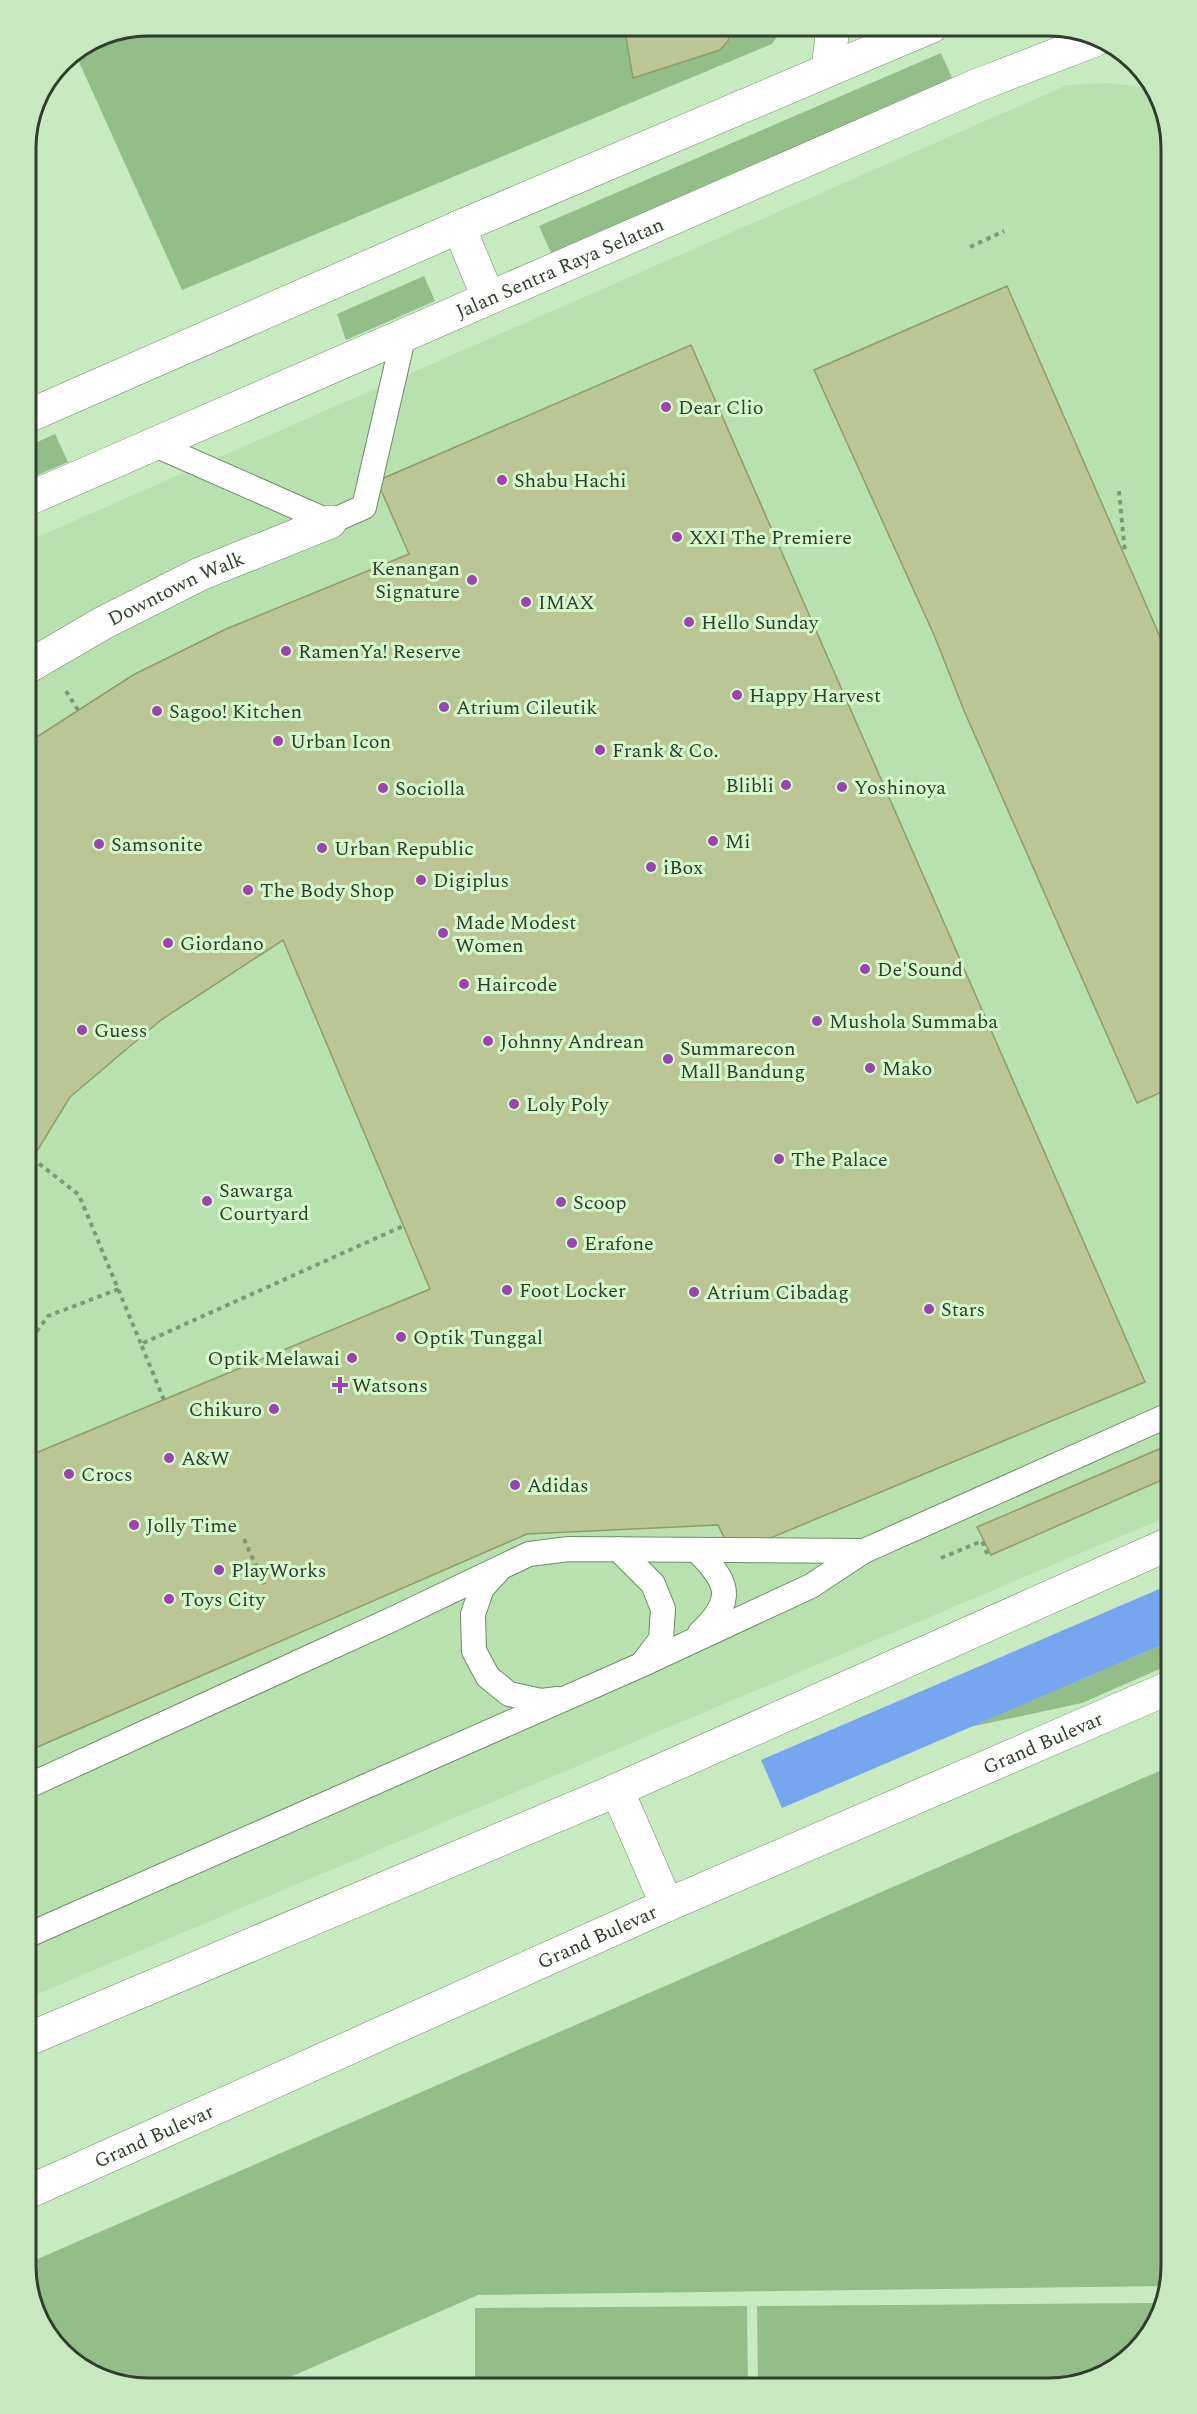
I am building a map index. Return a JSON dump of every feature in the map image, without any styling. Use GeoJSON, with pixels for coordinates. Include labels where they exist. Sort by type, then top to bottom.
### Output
{"type":"FeatureCollection","features":[{"type":"Feature","properties":{"kind":"street"},"geometry":{"type":"LineString","coordinates":[[828,70],[832,36]]}},
{"type":"Feature","properties":{"kind":"street"},"geometry":{"type":"LineString","coordinates":[[36,413],[459,227],[908,36]]}},
{"type":"Feature","properties":{"kind":"street","name":"Jalan Sentra Raya Selatan"},"geometry":{"type":"LineString","coordinates":[[36,496],[978,85],[1087,43]]}},
{"type":"Feature","properties":{"kind":"street"},"geometry":{"type":"LineString","coordinates":[[459,227],[488,297]]}},
{"type":"Feature","properties":{"kind":"street","name":"Downtown Walk"},"geometry":{"type":"LineString","coordinates":[[36,662],[103,623],[200,574],[330,522]]}},
{"type":"Feature","properties":{"kind":"street"},"geometry":{"type":"LineString","coordinates":[[36,2036],[617,1790],[1161,1548]]}},
{"type":"Feature","properties":{"kind":"street","name":"Grand Bulevar"},"geometry":{"type":"LineString","coordinates":[[36,2189],[667,1905],[1161,1692]]}},
{"type":"Feature","properties":{"kind":"street"},"geometry":{"type":"LineString","coordinates":[[617,1790],[667,1905]]}},
{"type":"Feature","properties":{"kind":"lane"},"geometry":{"type":"LineString","coordinates":[[153,444],[330,522],[364,507],[404,334]]}},
{"type":"Feature","properties":{"kind":"lane"},"geometry":{"type":"LineString","coordinates":[[36,1932],[641,1665],[811,1586],[864,1551],[1161,1419]]}},
{"type":"Feature","properties":{"kind":"lane"},"geometry":{"type":"LineString","coordinates":[[36,1782],[385,1623],[529,1554],[569,1549],[864,1551]]}},
{"type":"Feature","properties":{"kind":"lane"},"geometry":{"type":"LineString","coordinates":[[618,1549],[653,1584],[663,1609],[661,1639],[641,1665]]}},
{"type":"Feature","properties":{"kind":"lane"},"geometry":{"type":"LineString","coordinates":[[689,1642],[716,1618],[724,1601],[723,1582],[712,1566],[696,1550]]}},
{"type":"Feature","properties":{"kind":"lane"},"geometry":{"type":"LineString","coordinates":[[501,1568],[482,1588],[473,1614],[474,1651],[488,1677],[509,1694],[541,1701],[570,1697]]}},
{"type":"Feature","properties":{"kind":"path"},"geometry":{"type":"LineString","coordinates":[[970,247],[1004,231]]}},
{"type":"Feature","properties":{"kind":"path"},"geometry":{"type":"LineString","coordinates":[[1119,491],[1125,553]]}},
{"type":"Feature","properties":{"kind":"path"},"geometry":{"type":"LineString","coordinates":[[36,1161],[79,1195],[164,1400]]}},
{"type":"Feature","properties":{"kind":"path"},"geometry":{"type":"LineString","coordinates":[[141,1344],[403,1226]]}},
{"type":"Feature","properties":{"kind":"path"},"geometry":{"type":"LineString","coordinates":[[36,1332],[48,1316],[119,1289]]}},
{"type":"Feature","properties":{"kind":"path"},"geometry":{"type":"LineString","coordinates":[[244,1539],[264,1586]]}},
{"type":"Feature","properties":{"kind":"path"},"geometry":{"type":"LineString","coordinates":[[941,1558],[982,1541],[989,1558]]}},
{"type":"Feature","properties":{"kind":"shaded area"},"geometry":{"type":"Polygon","coordinates":[[[141,36],[777,36],[772,44],[182,290],[78,60],[112,42],[141,36]]]}},
{"type":"Feature","properties":{"kind":"shaded area"},"geometry":{"type":"Polygon","coordinates":[[[941,53],[953,80],[551,253],[539,226],[941,53]]]}},
{"type":"Feature","properties":{"kind":"shaded area","name":"Summarecon Mall Bandung"},"geometry":{"type":"Polygon","coordinates":[[[1108,83],[1143,87],[1157,119],[1161,141],[1161,1519],[36,1995],[36,538],[1067,85],[1108,83]]]}},
{"type":"Feature","properties":{"kind":"shaded area"},"geometry":{"type":"Polygon","coordinates":[[[424,276],[435,301],[346,340],[337,314],[424,276]]]}},
{"type":"Feature","properties":{"kind":"shaded area"},"geometry":{"type":"Polygon","coordinates":[[[55,434],[68,462],[36,476],[36,443],[55,434]]]}},
{"type":"Feature","properties":{"kind":"shaded area"},"geometry":{"type":"Polygon","coordinates":[[[1161,1645],[1161,1668],[1082,1703],[970,1727],[1161,1645]]]}},
{"type":"Feature","properties":{"kind":"shaded area"},"geometry":{"type":"Polygon","coordinates":[[[1161,1770],[1161,2266],[1159,2286],[478,2295],[288,2378],[141,2378],[112,2372],[92,2363],[80,2355],[59,2334],[51,2322],[40,2295],[36,2260],[1161,1770]]]}},
{"type":"Feature","properties":{"kind":"shaded area"},"geometry":{"type":"Polygon","coordinates":[[[1154,2303],[1138,2334],[1117,2355],[1085,2372],[1048,2378],[758,2378],[757,2306],[1154,2303]]]}},
{"type":"Feature","properties":{"kind":"shaded area"},"geometry":{"type":"Polygon","coordinates":[[[747,2306],[748,2378],[475,2378],[475,2308],[747,2306]]]}},
{"type":"Feature","properties":{"kind":"water"},"geometry":{"type":"Polygon","coordinates":[[[1161,1588],[1161,1645],[782,1808],[761,1760],[1161,1588]]]}},
{"type":"Feature","properties":{"kind":"building"},"geometry":{"type":"Polygon","coordinates":[[[626,36],[729,36],[720,50],[633,78],[626,36]]]}},
{"type":"Feature","properties":{"kind":"building"},"geometry":{"type":"Polygon","coordinates":[[[1007,286],[1161,639],[1161,1092],[1137,1103],[965,713],[934,635],[814,370],[1007,286]]]}},
{"type":"Feature","properties":{"kind":"building","name":"Summarecon Mall Bandung"},"geometry":{"type":"Polygon","coordinates":[[[691,345],[1145,1382],[732,1554],[718,1525],[527,1534],[36,1748],[36,1453],[430,1289],[283,940],[161,1020],[70,1097],[36,1153],[36,738],[133,675],[226,629],[409,554],[377,481],[691,345]]]}},
{"type":"Feature","properties":{"kind":"building"},"geometry":{"type":"Polygon","coordinates":[[[1161,1448],[1161,1480],[991,1555],[977,1527],[1161,1448]]]}},
{"type":"Feature","properties":{"kind":"place","name":"Dear Clio"},"geometry":{"type":"Point","coordinates":[666,407]}},
{"type":"Feature","properties":{"kind":"place","name":"Shabu Hachi"},"geometry":{"type":"Point","coordinates":[502,480]}},
{"type":"Feature","properties":{"kind":"place","name":"XXI The Premiere"},"geometry":{"type":"Point","coordinates":[677,537]}},
{"type":"Feature","properties":{"kind":"place","name":"Kenangan Signature"},"geometry":{"type":"Point","coordinates":[472,580]}},
{"type":"Feature","properties":{"kind":"place","name":"IMAX"},"geometry":{"type":"Point","coordinates":[526,602]}},
{"type":"Feature","properties":{"kind":"place","name":"Hello Sunday"},"geometry":{"type":"Point","coordinates":[689,622]}},
{"type":"Feature","properties":{"kind":"place","name":"RamenYa! Reserve"},"geometry":{"type":"Point","coordinates":[286,651]}},
{"type":"Feature","properties":{"kind":"place","name":"Happy Harvest"},"geometry":{"type":"Point","coordinates":[737,695]}},
{"type":"Feature","properties":{"kind":"place","name":"Atrium Cileutik"},"geometry":{"type":"Point","coordinates":[444,707]}},
{"type":"Feature","properties":{"kind":"place","name":"Sagoo! Kitchen"},"geometry":{"type":"Point","coordinates":[157,711]}},
{"type":"Feature","properties":{"kind":"place","name":"Urban Icon"},"geometry":{"type":"Point","coordinates":[278,741]}},
{"type":"Feature","properties":{"kind":"place","name":"Frank & Co."},"geometry":{"type":"Point","coordinates":[600,750]}},
{"type":"Feature","properties":{"kind":"place","name":"Blibli"},"geometry":{"type":"Point","coordinates":[786,785]}},
{"type":"Feature","properties":{"kind":"place","name":"Yoshinoya"},"geometry":{"type":"Point","coordinates":[842,787]}},
{"type":"Feature","properties":{"kind":"place","name":"Sociolla"},"geometry":{"type":"Point","coordinates":[383,788]}},
{"type":"Feature","properties":{"kind":"place","name":"Mi"},"geometry":{"type":"Point","coordinates":[713,841]}},
{"type":"Feature","properties":{"kind":"place","name":"Samsonite"},"geometry":{"type":"Point","coordinates":[99,844]}},
{"type":"Feature","properties":{"kind":"place","name":"Urban Republic"},"geometry":{"type":"Point","coordinates":[322,848]}},
{"type":"Feature","properties":{"kind":"place","name":"iBox"},"geometry":{"type":"Point","coordinates":[651,867]}},
{"type":"Feature","properties":{"kind":"place","name":"Digiplus"},"geometry":{"type":"Point","coordinates":[421,880]}},
{"type":"Feature","properties":{"kind":"place","name":"The Body Shop"},"geometry":{"type":"Point","coordinates":[248,890]}},
{"type":"Feature","properties":{"kind":"place","name":"Made Modest Women"},"geometry":{"type":"Point","coordinates":[443,933]}},
{"type":"Feature","properties":{"kind":"place","name":"Giordano"},"geometry":{"type":"Point","coordinates":[168,943]}},
{"type":"Feature","properties":{"kind":"place","name":"De'Sound"},"geometry":{"type":"Point","coordinates":[865,969]}},
{"type":"Feature","properties":{"kind":"place","name":"Haircode"},"geometry":{"type":"Point","coordinates":[464,984]}},
{"type":"Feature","properties":{"kind":"place","name":"Mushola Summaba"},"geometry":{"type":"Point","coordinates":[817,1021]}},
{"type":"Feature","properties":{"kind":"place","name":"Guess"},"geometry":{"type":"Point","coordinates":[82,1030]}},
{"type":"Feature","properties":{"kind":"place","name":"Johnny Andrean"},"geometry":{"type":"Point","coordinates":[488,1041]}},
{"type":"Feature","properties":{"kind":"place","name":"Summarecon Mall Bandung"},"geometry":{"type":"Point","coordinates":[668,1059]}},
{"type":"Feature","properties":{"kind":"place","name":"Mako"},"geometry":{"type":"Point","coordinates":[870,1068]}},
{"type":"Feature","properties":{"kind":"place","name":"Loly Poly"},"geometry":{"type":"Point","coordinates":[514,1104]}},
{"type":"Feature","properties":{"kind":"place","name":"The Palace"},"geometry":{"type":"Point","coordinates":[779,1159]}},
{"type":"Feature","properties":{"kind":"place","name":"Sawarga Courtyard"},"geometry":{"type":"Point","coordinates":[207,1201]}},
{"type":"Feature","properties":{"kind":"place","name":"Scoop"},"geometry":{"type":"Point","coordinates":[561,1202]}},
{"type":"Feature","properties":{"kind":"place","name":"Erafone"},"geometry":{"type":"Point","coordinates":[572,1243]}},
{"type":"Feature","properties":{"kind":"place","name":"Foot Locker"},"geometry":{"type":"Point","coordinates":[507,1290]}},
{"type":"Feature","properties":{"kind":"place","name":"Atrium Cibadag"},"geometry":{"type":"Point","coordinates":[694,1292]}},
{"type":"Feature","properties":{"kind":"place","name":"Stars"},"geometry":{"type":"Point","coordinates":[929,1309]}},
{"type":"Feature","properties":{"kind":"place","name":"Optik Tunggal"},"geometry":{"type":"Point","coordinates":[401,1337]}},
{"type":"Feature","properties":{"kind":"place","name":"Optik Melawai"},"geometry":{"type":"Point","coordinates":[352,1358]}},
{"type":"Feature","properties":{"kind":"place","name":"Watsons"},"geometry":{"type":"Point","coordinates":[340,1385]}},
{"type":"Feature","properties":{"kind":"place","name":"Chikuro"},"geometry":{"type":"Point","coordinates":[274,1409]}},
{"type":"Feature","properties":{"kind":"place","name":"A&W"},"geometry":{"type":"Point","coordinates":[169,1458]}},
{"type":"Feature","properties":{"kind":"place","name":"Crocs"},"geometry":{"type":"Point","coordinates":[69,1474]}},
{"type":"Feature","properties":{"kind":"place","name":"Adidas"},"geometry":{"type":"Point","coordinates":[515,1485]}},
{"type":"Feature","properties":{"kind":"place","name":"Jolly Time"},"geometry":{"type":"Point","coordinates":[134,1525]}},
{"type":"Feature","properties":{"kind":"place","name":"PlayWorks"},"geometry":{"type":"Point","coordinates":[219,1570]}},
{"type":"Feature","properties":{"kind":"place","name":"Toys City"},"geometry":{"type":"Point","coordinates":[169,1599]}}]}
